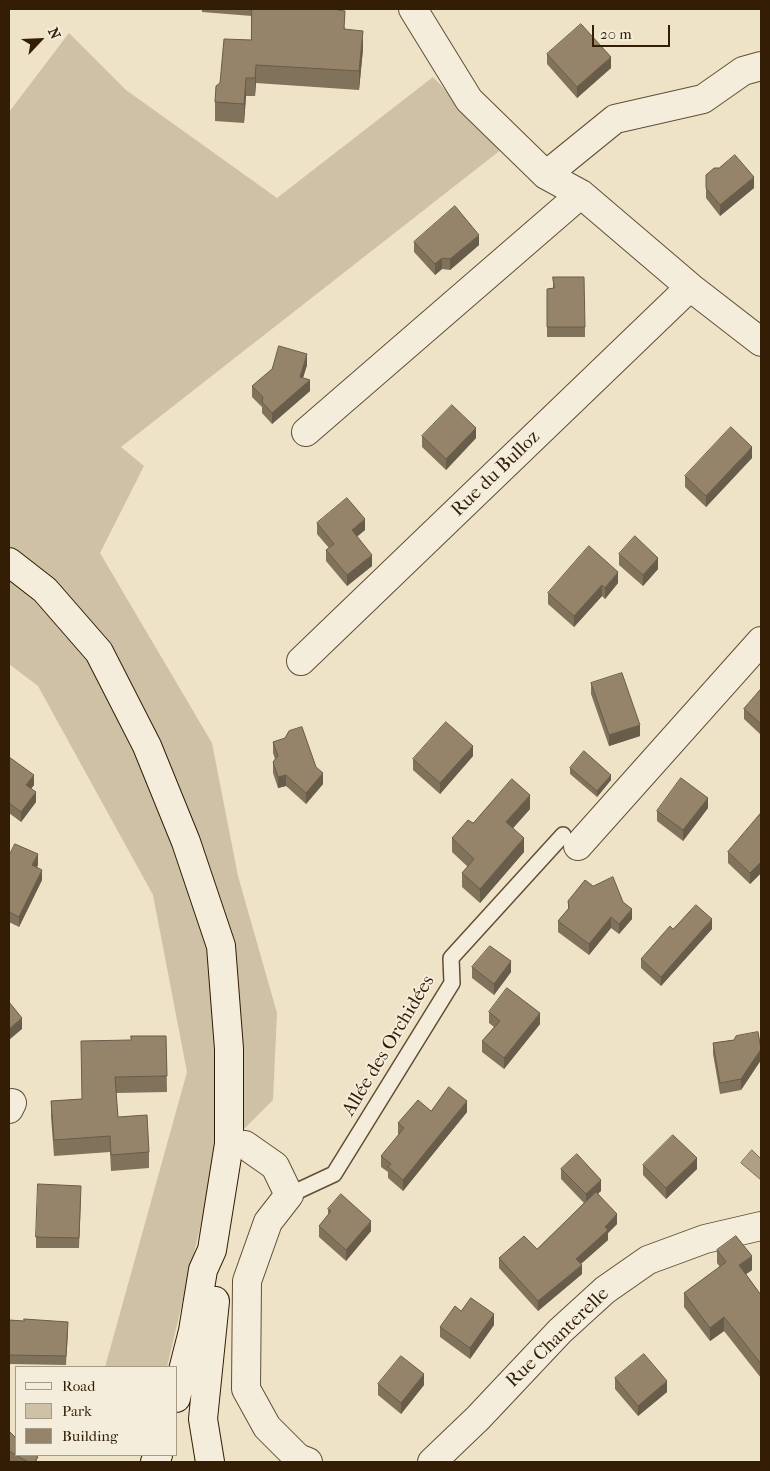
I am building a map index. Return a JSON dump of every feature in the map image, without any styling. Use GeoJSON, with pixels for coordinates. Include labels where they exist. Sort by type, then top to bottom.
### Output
{"type":"FeatureCollection","features":[{"type":"Feature","properties":{"kind":"street"},"geometry":{"type":"LineString","coordinates":[[413,9],[469,100],[546,175],[581,194],[690,287],[761,342]]}},
{"type":"Feature","properties":{"kind":"street"},"geometry":{"type":"LineString","coordinates":[[546,175],[615,119],[703,99],[743,71],[761,66]]}},
{"type":"Feature","properties":{"kind":"street"},"geometry":{"type":"LineString","coordinates":[[306,432],[581,194]]}},
{"type":"Feature","properties":{"kind":"street","name":"Rue du Bulloz"},"geometry":{"type":"LineString","coordinates":[[301,661],[690,287]]}},
{"type":"Feature","properties":{"kind":"street"},"geometry":{"type":"LineString","coordinates":[[9,562],[45,590],[99,652],[147,746],[186,842],[221,946],[229,1049],[229,1144],[212,1250],[203,1270],[193,1331],[178,1390]]}},
{"type":"Feature","properties":{"kind":"street"},"geometry":{"type":"LineString","coordinates":[[570,841],[761,641]]}},
{"type":"Feature","properties":{"kind":"street"},"geometry":{"type":"LineString","coordinates":[[229,1144],[245,1145],[275,1166],[289,1195],[268,1222],[247,1281],[246,1389],[267,1427],[298,1458],[308,1462]]}},
{"type":"Feature","properties":{"kind":"street","name":"Rue Chanterelle"},"geometry":{"type":"LineString","coordinates":[[432,1462],[478,1418],[560,1331],[605,1290],[648,1260],[705,1238],[761,1226]]}},
{"type":"Feature","properties":{"kind":"street"},"geometry":{"type":"LineString","coordinates":[[210,1462],[203,1419],[218,1272],[212,1250]]}},
{"type":"Feature","properties":{"kind":"lane","name":"Allée des Orchidées"},"geometry":{"type":"LineString","coordinates":[[289,1195],[334,1174],[452,983],[452,958],[570,841]]}},
{"type":"Feature","properties":{"kind":"green space"},"geometry":{"type":"Polygon","coordinates":[[[69,33],[126,90],[277,198],[433,77],[502,149],[121,447],[144,466],[100,553],[212,743],[238,876],[277,1013],[273,1100],[217,1156],[167,1366],[105,1366],[187,1072],[153,895],[38,686],[9,664],[9,112],[69,33]]]}},
{"type":"Feature","properties":{"kind":"shaded area"},"geometry":{"type":"Polygon","coordinates":[[[752,1150],[761,1159],[761,1180],[741,1163],[752,1150]]]}},
{"type":"Feature","properties":{"kind":"building"},"geometry":{"type":"Polygon","coordinates":[[[252,9],[338,9],[345,11],[344,29],[363,31],[359,71],[256,65],[255,78],[246,78],[244,104],[215,102],[216,86],[220,83],[224,39],[251,40],[252,9]]]}},
{"type":"Feature","properties":{"kind":"building"},"geometry":{"type":"Polygon","coordinates":[[[581,24],[611,57],[577,87],[547,54],[581,24]]]}},
{"type":"Feature","properties":{"kind":"building"},"geometry":{"type":"Polygon","coordinates":[[[735,155],[754,177],[720,205],[706,188],[706,175],[714,168],[719,168],[735,155]]]}},
{"type":"Feature","properties":{"kind":"building"},"geometry":{"type":"Polygon","coordinates":[[[455,206],[479,235],[450,259],[442,258],[435,264],[414,242],[455,206]]]}},
{"type":"Feature","properties":{"kind":"building"},"geometry":{"type":"Polygon","coordinates":[[[553,277],[584,277],[585,327],[547,327],[547,289],[554,288],[553,277]]]}},
{"type":"Feature","properties":{"kind":"building"},"geometry":{"type":"Polygon","coordinates":[[[279,346],[307,354],[300,377],[310,380],[272,413],[262,402],[263,397],[252,386],[272,369],[279,346]]]}},
{"type":"Feature","properties":{"kind":"building"},"geometry":{"type":"Polygon","coordinates":[[[452,405],[476,428],[446,459],[422,436],[452,405]]]}},
{"type":"Feature","properties":{"kind":"building"},"geometry":{"type":"Polygon","coordinates":[[[731,427],[752,447],[706,496],[685,476],[731,427]]]}},
{"type":"Feature","properties":{"kind":"building"},"geometry":{"type":"Polygon","coordinates":[[[347,498],[365,519],[352,530],[372,555],[347,575],[326,550],[334,544],[317,523],[347,498]]]}},
{"type":"Feature","properties":{"kind":"building"},"geometry":{"type":"Polygon","coordinates":[[[635,536],[658,558],[643,575],[619,554],[635,536]]]}},
{"type":"Feature","properties":{"kind":"building"},"geometry":{"type":"Polygon","coordinates":[[[589,546],[618,572],[605,588],[602,585],[574,616],[548,593],[589,546]]]}},
{"type":"Feature","properties":{"kind":"building"},"geometry":{"type":"Polygon","coordinates":[[[622,673],[640,725],[609,735],[591,683],[622,673]]]}},
{"type":"Feature","properties":{"kind":"building"},"geometry":{"type":"Polygon","coordinates":[[[761,689],[761,722],[760,723],[744,709],[761,689]]]}},
{"type":"Feature","properties":{"kind":"building"},"geometry":{"type":"Polygon","coordinates":[[[446,722],[473,746],[440,783],[413,759],[446,722]]]}},
{"type":"Feature","properties":{"kind":"building"},"geometry":{"type":"Polygon","coordinates":[[[302,727],[316,767],[323,773],[306,793],[286,775],[278,777],[273,762],[278,756],[273,742],[285,738],[289,731],[302,727]]]}},
{"type":"Feature","properties":{"kind":"building"},"geometry":{"type":"Polygon","coordinates":[[[584,751],[611,775],[597,791],[570,768],[584,751]]]}},
{"type":"Feature","properties":{"kind":"building"},"geometry":{"type":"Polygon","coordinates":[[[9,757],[34,775],[26,785],[36,792],[21,812],[9,803],[9,757]]]}},
{"type":"Feature","properties":{"kind":"building"},"geometry":{"type":"Polygon","coordinates":[[[681,778],[708,798],[683,830],[657,811],[681,778]]]}},
{"type":"Feature","properties":{"kind":"building"},"geometry":{"type":"Polygon","coordinates":[[[512,779],[530,795],[506,822],[524,838],[480,889],[462,873],[474,859],[452,838],[468,820],[473,823],[512,779]]]}},
{"type":"Feature","properties":{"kind":"building"},"geometry":{"type":"Polygon","coordinates":[[[761,813],[761,862],[750,873],[728,852],[761,813]]]}},
{"type":"Feature","properties":{"kind":"building"},"geometry":{"type":"Polygon","coordinates":[[[15,844],[38,854],[32,865],[42,870],[19,917],[9,912],[9,856],[15,844]]]}},
{"type":"Feature","properties":{"kind":"building"},"geometry":{"type":"Polygon","coordinates":[[[613,877],[623,902],[632,909],[619,924],[611,917],[589,944],[558,921],[569,908],[568,901],[585,880],[593,886],[613,877]]]}},
{"type":"Feature","properties":{"kind":"building"},"geometry":{"type":"Polygon","coordinates":[[[696,905],[712,919],[661,977],[641,959],[670,926],[673,929],[696,905]]]}},
{"type":"Feature","properties":{"kind":"building"},"geometry":{"type":"Polygon","coordinates":[[[490,946],[511,961],[494,984],[472,967],[490,946]]]}},
{"type":"Feature","properties":{"kind":"building"},"geometry":{"type":"Polygon","coordinates":[[[507,988],[540,1013],[504,1058],[482,1041],[500,1021],[489,1012],[507,988]]]}},
{"type":"Feature","properties":{"kind":"building"},"geometry":{"type":"Polygon","coordinates":[[[9,1002],[22,1018],[9,1029],[9,1002]]]}},
{"type":"Feature","properties":{"kind":"building"},"geometry":{"type":"Polygon","coordinates":[[[758,1032],[761,1049],[741,1079],[720,1083],[713,1043],[734,1040],[736,1036],[758,1032]]]}},
{"type":"Feature","properties":{"kind":"building"},"geometry":{"type":"Polygon","coordinates":[[[131,1036],[166,1036],[167,1076],[115,1077],[118,1117],[147,1115],[149,1152],[111,1155],[110,1136],[54,1140],[51,1101],[82,1099],[81,1041],[131,1040],[131,1036]]]}},
{"type":"Feature","properties":{"kind":"building"},"geometry":{"type":"Polygon","coordinates":[[[449,1087],[467,1101],[403,1180],[388,1167],[391,1164],[381,1156],[404,1128],[398,1123],[418,1100],[431,1111],[449,1087]]]}},
{"type":"Feature","properties":{"kind":"building"},"geometry":{"type":"Polygon","coordinates":[[[673,1135],[697,1158],[666,1188],[643,1165],[673,1135]]]}},
{"type":"Feature","properties":{"kind":"building"},"geometry":{"type":"Polygon","coordinates":[[[577,1154],[601,1180],[586,1194],[561,1169],[577,1154]]]}},
{"type":"Feature","properties":{"kind":"building"},"geometry":{"type":"Polygon","coordinates":[[[38,1184],[81,1186],[79,1238],[36,1237],[38,1184]]]}},
{"type":"Feature","properties":{"kind":"building"},"geometry":{"type":"Polygon","coordinates":[[[596,1192],[617,1214],[605,1227],[608,1230],[576,1259],[582,1265],[538,1301],[499,1258],[524,1236],[537,1249],[596,1192]]]}},
{"type":"Feature","properties":{"kind":"building"},"geometry":{"type":"Polygon","coordinates":[[[341,1194],[371,1221],[346,1250],[319,1226],[331,1211],[328,1209],[341,1194]]]}},
{"type":"Feature","properties":{"kind":"building"},"geometry":{"type":"Polygon","coordinates":[[[736,1236],[752,1256],[739,1265],[761,1295],[761,1364],[724,1317],[710,1328],[684,1293],[726,1262],[717,1250],[736,1236]]]}},
{"type":"Feature","properties":{"kind":"building"},"geometry":{"type":"Polygon","coordinates":[[[471,1298],[494,1314],[470,1348],[440,1327],[455,1306],[461,1311],[471,1298]]]}},
{"type":"Feature","properties":{"kind":"building"},"geometry":{"type":"Polygon","coordinates":[[[24,1319],[68,1322],[66,1356],[9,1355],[9,1320],[24,1321],[24,1319]]]}},
{"type":"Feature","properties":{"kind":"building"},"geometry":{"type":"Polygon","coordinates":[[[644,1354],[667,1381],[638,1406],[615,1378],[644,1354]]]}},
{"type":"Feature","properties":{"kind":"building"},"geometry":{"type":"Polygon","coordinates":[[[401,1356],[424,1374],[401,1403],[378,1384],[401,1356]]]}},
{"type":"Feature","properties":{"kind":"building"},"geometry":{"type":"Polygon","coordinates":[[[9,1431],[15,1437],[15,1454],[9,1451],[9,1431]]]}},
{"type":"Feature","properties":{"kind":"building"},"geometry":{"type":"Polygon","coordinates":[[[18,1456],[38,1457],[35,1462],[28,1462],[18,1456]]]}}]}
